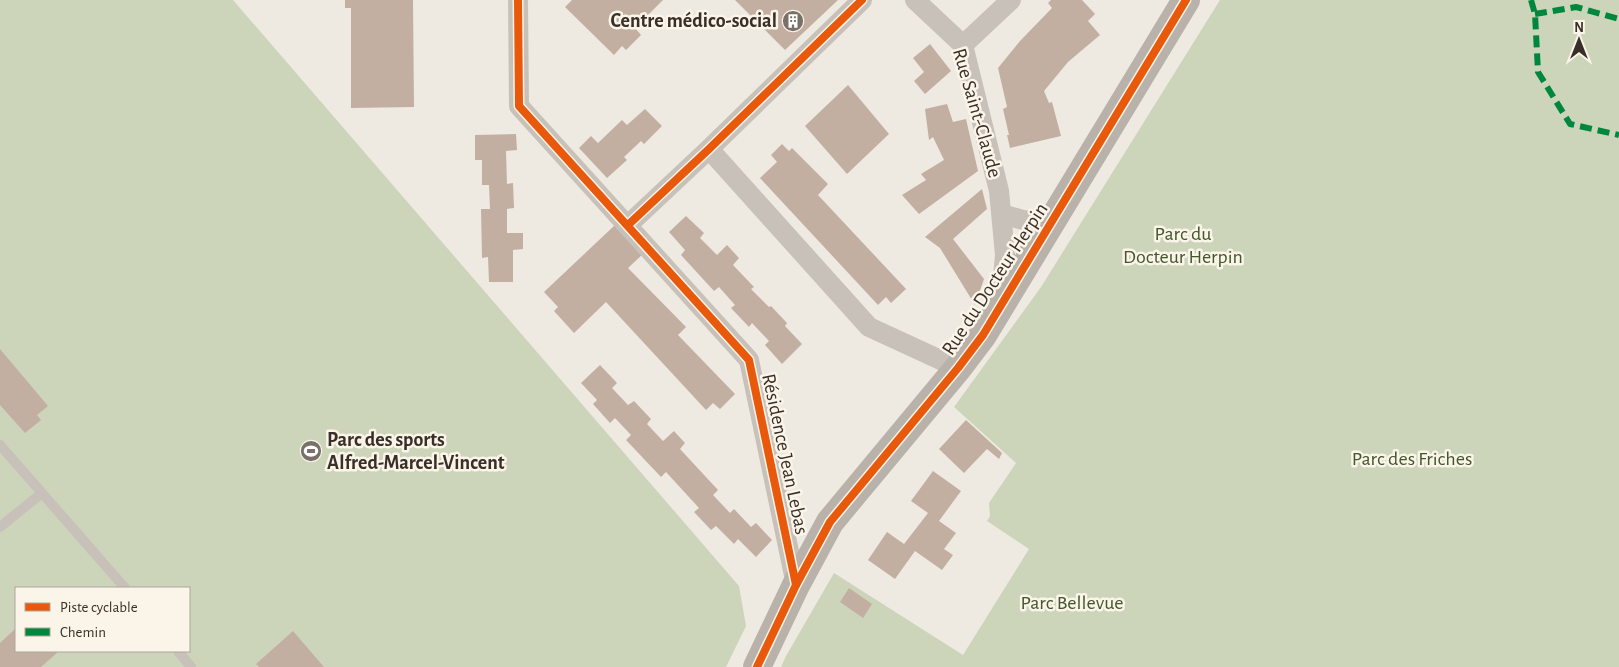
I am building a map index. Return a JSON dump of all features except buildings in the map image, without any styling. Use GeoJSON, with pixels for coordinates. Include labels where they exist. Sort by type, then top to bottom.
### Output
{"type":"FeatureCollection","features":[{"type":"Feature","properties":{"kind":"street","name":"Résidence Jean Lebas"},"geometry":{"type":"LineString","coordinates":[[518,0],[519,106],[749,360],[796,585]]}},
{"type":"Feature","properties":{"kind":"street"},"geometry":{"type":"LineString","coordinates":[[628,225],[862,0]]}},
{"type":"Feature","properties":{"kind":"street","name":"Rue Saint-Claude"},"geometry":{"type":"LineString","coordinates":[[915,0],[962,45],[999,191],[1005,255],[1000,306]]}},
{"type":"Feature","properties":{"kind":"street"},"geometry":{"type":"LineString","coordinates":[[962,45],[1011,0]]}},
{"type":"Feature","properties":{"kind":"street","name":"Rue du Docteur Herpin"},"geometry":{"type":"LineString","coordinates":[[756,667],[796,585],[830,522],[984,335],[1186,0]]}},
{"type":"Feature","properties":{"kind":"street"},"geometry":{"type":"LineString","coordinates":[[709,149],[868,327],[958,368]]}},
{"type":"Feature","properties":{"kind":"street"},"geometry":{"type":"LineString","coordinates":[[1002,214],[1024,220],[1052,221]]}},
{"type":"Feature","properties":{"kind":"lane"},"geometry":{"type":"LineString","coordinates":[[0,445],[124,587]]}},
{"type":"Feature","properties":{"kind":"lane"},"geometry":{"type":"LineString","coordinates":[[0,527],[42,493]]}},
{"type":"Feature","properties":{"kind":"lane"},"geometry":{"type":"LineString","coordinates":[[179,652],[191,667]]}},
{"type":"Feature","properties":{"kind":"green space","name":"Parc des sports Alfred-Marcel-Vincent"},"geometry":{"type":"Polygon","coordinates":[[[0,0],[233,0],[739,586],[746,626],[726,667],[0,667],[0,0]]]}},
{"type":"Feature","properties":{"kind":"green space","name":"Parc des Friches"},"geometry":{"type":"Polygon","coordinates":[[[1220,0],[1619,0],[1619,667],[781,667],[834,573],[963,655],[1029,549],[987,521],[990,516],[989,503],[1016,463],[954,407],[1041,287],[1220,0]]]}},
{"type":"Feature","properties":{"kind":"marked path"},"geometry":{"type":"LineString","coordinates":[[1531,0],[1535,14],[1538,72],[1570,124],[1619,135]]}},
{"type":"Feature","properties":{"kind":"marked path"},"geometry":{"type":"LineString","coordinates":[[1535,14],[1576,7],[1619,19]]}},
{"type":"Feature","properties":{"kind":"cycle path"},"geometry":{"type":"LineString","coordinates":[[518,0],[519,106],[749,360],[796,585]]}},
{"type":"Feature","properties":{"kind":"cycle path"},"geometry":{"type":"LineString","coordinates":[[628,225],[862,0]]}},
{"type":"Feature","properties":{"kind":"cycle path"},"geometry":{"type":"LineString","coordinates":[[757,667],[796,585],[830,522],[958,368],[983,335],[1186,0]]}},
{"type":"Feature","properties":{"kind":"place","name":"Centre médico-social"},"geometry":{"type":"Point","coordinates":[793,21]}},
{"type":"Feature","properties":{"kind":"place","name":"Parc des sports Alfred-Marcel-Vincent"},"geometry":{"type":"Point","coordinates":[311,451]}},
{"type":"Feature","properties":{"kind":"park label","name":"Parc du Docteur Herpin"},"geometry":{"type":"Point","coordinates":[1183,246]}},
{"type":"Feature","properties":{"kind":"park label","name":"Parc Bellevue"},"geometry":{"type":"Point","coordinates":[1072,603]}}]}
